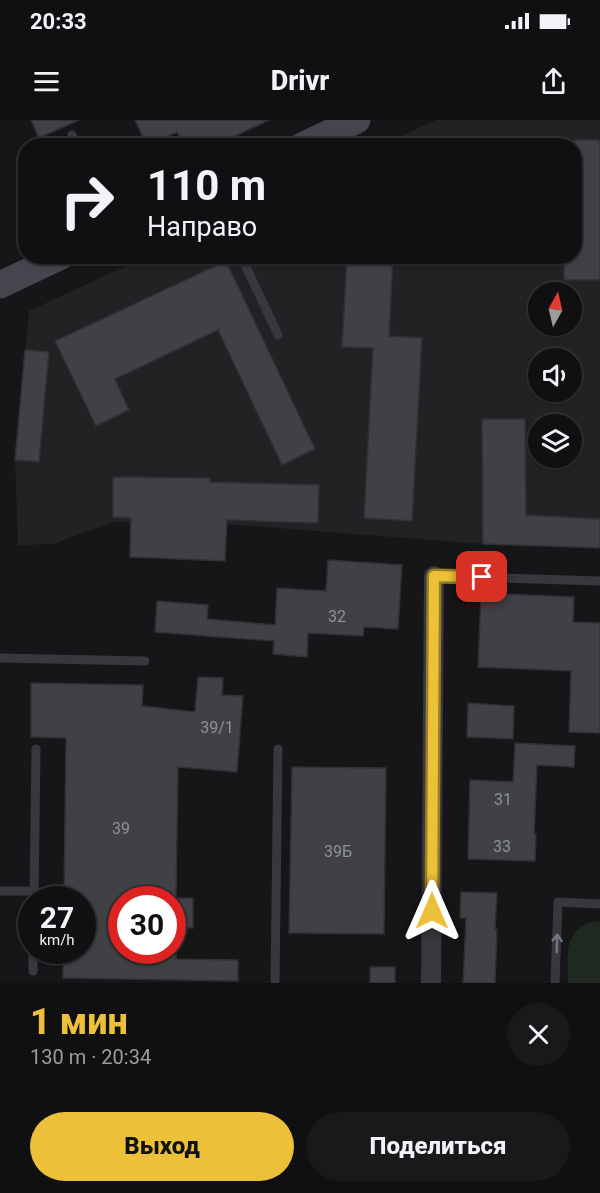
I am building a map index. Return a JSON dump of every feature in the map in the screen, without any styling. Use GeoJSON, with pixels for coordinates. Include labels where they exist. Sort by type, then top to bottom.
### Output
{"type":"FeatureCollection","features":[{"type":"Feature","properties":{"kind":"main road"},"geometry":{"type":"LineString","coordinates":[[319,138],[357,120]]}},
{"type":"Feature","properties":{"kind":"main road"},"geometry":{"type":"LineString","coordinates":[[0,285],[44,264]]}},
{"type":"Feature","properties":{"kind":"street"},"geometry":{"type":"LineString","coordinates":[[431,983],[434,576]]}},
{"type":"Feature","properties":{"kind":"lane"},"geometry":{"type":"LineString","coordinates":[[245,264],[278,336]]}},
{"type":"Feature","properties":{"kind":"lane"},"geometry":{"type":"LineString","coordinates":[[434,576],[600,581]]}},
{"type":"Feature","properties":{"kind":"lane"},"geometry":{"type":"LineString","coordinates":[[0,658],[145,660]]}},
{"type":"Feature","properties":{"kind":"lane"},"geometry":{"type":"LineString","coordinates":[[34,886],[36,749]]}},
{"type":"Feature","properties":{"kind":"lane"},"geometry":{"type":"LineString","coordinates":[[275,983],[278,749]]}},
{"type":"Feature","properties":{"kind":"lane"},"geometry":{"type":"LineString","coordinates":[[0,891],[18,894]]}},
{"type":"Feature","properties":{"kind":"lane"},"geometry":{"type":"LineString","coordinates":[[555,983],[558,903],[600,904]]}},
{"type":"Feature","properties":{"kind":"lane"},"geometry":{"type":"LineString","coordinates":[[33,964],[33,971]]}},
{"type":"Feature","properties":{"kind":"shaded area"},"geometry":{"type":"Polygon","coordinates":[[[436,120],[600,120],[600,548],[483,544],[226,524],[113,522],[53,544],[18,545],[15,460],[29,311],[130,264],[582,264],[582,138],[397,138],[436,120]]]}},
{"type":"Feature","properties":{"kind":"shaded area"},"geometry":{"type":"Polygon","coordinates":[[[595,921],[600,922],[600,983],[568,983],[568,954],[572,937],[584,925],[595,921]]]}},
{"type":"Feature","properties":{"kind":"building"},"geometry":{"type":"Polygon","coordinates":[[[31,120],[79,120],[39,138],[31,120]]]}},
{"type":"Feature","properties":{"kind":"building"},"geometry":{"type":"Polygon","coordinates":[[[135,120],[269,120],[231,138],[180,138],[177,132],[164,138],[143,138],[135,120]]]}},
{"type":"Feature","properties":{"kind":"building"},"geometry":{"type":"Polygon","coordinates":[[[582,140],[600,140],[600,280],[564,280],[564,264],[582,264],[582,140]]]}},
{"type":"Feature","properties":{"kind":"building"},"geometry":{"type":"Polygon","coordinates":[[[220,264],[227,264],[315,449],[282,465],[218,330],[115,379],[129,410],[96,426],[55,341],[220,264]]]}},
{"type":"Feature","properties":{"kind":"building"},"geometry":{"type":"Polygon","coordinates":[[[347,264],[393,264],[389,336],[422,338],[412,521],[364,518],[373,348],[342,347],[347,264]]]}},
{"type":"Feature","properties":{"kind":"building"},"geometry":{"type":"Polygon","coordinates":[[[25,350],[49,352],[39,462],[15,460],[25,350]]]}},
{"type":"Feature","properties":{"kind":"building"},"geometry":{"type":"Polygon","coordinates":[[[482,419],[525,419],[526,515],[600,519],[600,548],[483,544],[482,419]]]}},
{"type":"Feature","properties":{"kind":"building"},"geometry":{"type":"Polygon","coordinates":[[[113,477],[210,478],[210,482],[319,485],[318,523],[227,520],[225,561],[130,557],[131,518],[113,517],[113,477]]]}},
{"type":"Feature","properties":{"kind":"building"},"geometry":{"type":"Polygon","coordinates":[[[328,560],[402,565],[398,629],[364,627],[363,636],[308,633],[307,657],[273,654],[274,641],[155,632],[157,601],[208,605],[207,619],[275,625],[277,588],[326,591],[328,560]]]}},
{"type":"Feature","properties":{"kind":"building"},"geometry":{"type":"Polygon","coordinates":[[[481,593],[574,597],[573,622],[600,623],[600,733],[569,732],[571,671],[478,667],[481,593]]]}},
{"type":"Feature","properties":{"kind":"building"},"geometry":{"type":"Polygon","coordinates":[[[198,677],[223,678],[222,695],[243,696],[237,772],[178,767],[176,886],[108,886],[108,964],[186,964],[186,959],[238,960],[238,981],[63,978],[63,964],[96,964],[96,886],[64,886],[66,738],[31,737],[31,683],[143,685],[142,706],[195,712],[198,677]]]}},
{"type":"Feature","properties":{"kind":"building"},"geometry":{"type":"Polygon","coordinates":[[[468,703],[514,706],[513,739],[467,737],[468,703]]]}},
{"type":"Feature","properties":{"kind":"building"},"geometry":{"type":"Polygon","coordinates":[[[515,743],[575,746],[574,767],[537,765],[535,861],[468,859],[470,780],[513,782],[515,743]]]}},
{"type":"Feature","properties":{"kind":"building"},"geometry":{"type":"Polygon","coordinates":[[[292,767],[386,768],[384,934],[289,933],[292,767]]]}},
{"type":"Feature","properties":{"kind":"building"},"geometry":{"type":"Polygon","coordinates":[[[461,892],[497,893],[495,983],[463,983],[466,918],[460,918],[461,892]]]}},
{"type":"Feature","properties":{"kind":"building"},"geometry":{"type":"Polygon","coordinates":[[[186,898],[193,898],[193,928],[186,928],[186,898]]]}},
{"type":"Feature","properties":{"kind":"building"},"geometry":{"type":"Polygon","coordinates":[[[370,967],[395,967],[395,983],[370,983],[370,967]]]}},
{"type":"Feature","properties":{"kind":"route"},"geometry":{"type":"LineString","coordinates":[[432,911],[434,576],[482,577]]}}]}
